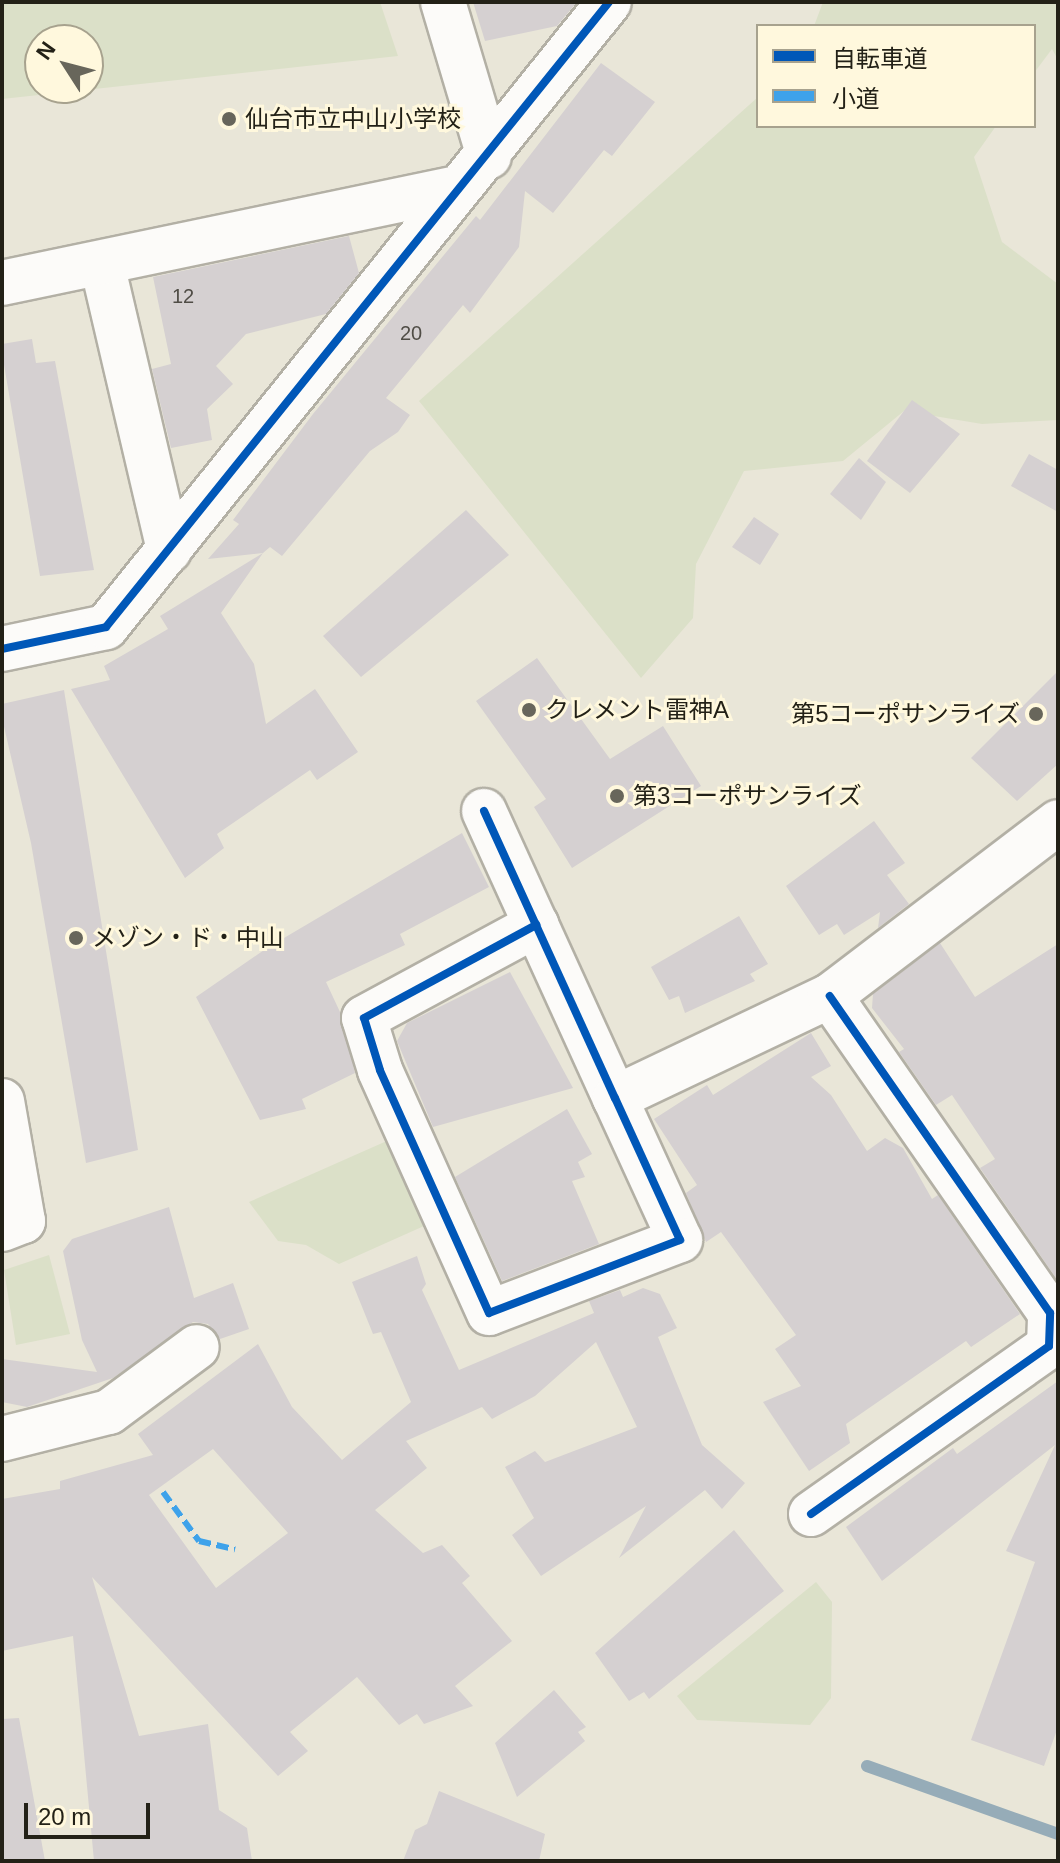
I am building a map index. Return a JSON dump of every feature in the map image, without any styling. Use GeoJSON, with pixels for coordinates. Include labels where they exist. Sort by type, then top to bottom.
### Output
{"type":"FeatureCollection","features":[{"type":"Feature","properties":{"kind":"street"},"geometry":{"type":"LineString","coordinates":[[443,2],[489,156]]}},
{"type":"Feature","properties":{"kind":"street"},"geometry":{"type":"LineString","coordinates":[[2,649],[106,627],[458,188],[489,156],[609,2]]}},
{"type":"Feature","properties":{"kind":"street"},"geometry":{"type":"LineString","coordinates":[[2,283],[458,188]]}},
{"type":"Feature","properties":{"kind":"street"},"geometry":{"type":"LineString","coordinates":[[102,264],[169,550]]}},
{"type":"Feature","properties":{"kind":"street"},"geometry":{"type":"LineString","coordinates":[[484,811],[680,1240],[555,1292],[489,1313],[380,1070],[364,1018],[536,925]]}},
{"type":"Feature","properties":{"kind":"street"},"geometry":{"type":"LineString","coordinates":[[615,1098],[830,996],[1058,822]]}},
{"type":"Feature","properties":{"kind":"street"},"geometry":{"type":"LineString","coordinates":[[811,1514],[1049,1346],[1050,1324],[1050,1313],[830,996]]}},
{"type":"Feature","properties":{"kind":"street"},"geometry":{"type":"LineString","coordinates":[[2,1101],[23,1221],[2,1229]]}},
{"type":"Feature","properties":{"kind":"street"},"geometry":{"type":"LineString","coordinates":[[2,1439],[109,1412],[197,1347]]}},
{"type":"Feature","properties":{"kind":"green space"},"geometry":{"type":"Polygon","coordinates":[[[2,2],[380,2],[398,56],[104,88],[104,24],[24,24],[24,97],[2,99],[2,2]]]}},
{"type":"Feature","properties":{"kind":"green space"},"geometry":{"type":"Polygon","coordinates":[[[823,2],[1058,2],[1058,60],[1052,49],[1036,70],[1036,24],[815,24],[823,2]]]}},
{"type":"Feature","properties":{"kind":"green space"},"geometry":{"type":"Polygon","coordinates":[[[756,99],[756,128],[995,128],[974,157],[1002,242],[1058,284],[1058,420],[982,424],[904,411],[843,461],[744,471],[696,564],[693,618],[641,678],[419,401],[756,99]]]}},
{"type":"Feature","properties":{"kind":"green space"},"geometry":{"type":"Polygon","coordinates":[[[389,1140],[424,1226],[339,1264],[306,1245],[278,1241],[249,1202],[389,1140]]]}},
{"type":"Feature","properties":{"kind":"green space"},"geometry":{"type":"Polygon","coordinates":[[[49,1255],[70,1334],[16,1345],[4,1270],[49,1255]]]}},
{"type":"Feature","properties":{"kind":"green space"},"geometry":{"type":"Polygon","coordinates":[[[816,1582],[832,1602],[831,1698],[810,1725],[697,1720],[677,1696],[816,1582]]]}},
{"type":"Feature","properties":{"kind":"building"},"geometry":{"type":"Polygon","coordinates":[[[473,2],[577,2],[557,26],[485,41],[473,2]]]}},
{"type":"Feature","properties":{"kind":"building"},"geometry":{"type":"Polygon","coordinates":[[[601,63],[655,102],[612,156],[604,150],[553,213],[525,191],[519,247],[470,313],[463,305],[386,398],[410,415],[398,432],[370,451],[282,556],[270,547],[263,553],[208,559],[239,524],[233,520],[313,414],[476,216],[480,220],[601,63]]]}},
{"type":"Feature","properties":{"kind":"building"},"geometry":{"type":"Polygon","coordinates":[[[349,236],[359,273],[326,314],[246,334],[216,366],[233,384],[207,409],[212,440],[171,448],[152,369],[171,364],[153,277],[349,236]]]}},
{"type":"Feature","properties":{"kind":"building"},"geometry":{"type":"Polygon","coordinates":[[[32,339],[36,363],[55,361],[94,570],[40,576],[2,353],[2,344],[32,339]]]}},
{"type":"Feature","properties":{"kind":"building"},"geometry":{"type":"Polygon","coordinates":[[[912,400],[960,434],[910,493],[867,461],[912,400]]]}},
{"type":"Feature","properties":{"kind":"building"},"geometry":{"type":"Polygon","coordinates":[[[1029,454],[1058,470],[1058,512],[1011,486],[1029,454]]]}},
{"type":"Feature","properties":{"kind":"building"},"geometry":{"type":"Polygon","coordinates":[[[859,458],[886,482],[861,520],[830,494],[859,458]]]}},
{"type":"Feature","properties":{"kind":"building"},"geometry":{"type":"Polygon","coordinates":[[[466,510],[509,555],[361,677],[323,636],[466,510]]]}},
{"type":"Feature","properties":{"kind":"building"},"geometry":{"type":"Polygon","coordinates":[[[754,517],[779,534],[760,565],[732,547],[754,517]]]}},
{"type":"Feature","properties":{"kind":"building"},"geometry":{"type":"Polygon","coordinates":[[[263,553],[221,613],[254,664],[266,724],[315,689],[358,752],[317,780],[310,770],[217,834],[224,848],[185,878],[71,689],[110,680],[104,666],[168,629],[160,616],[263,553]]]}},
{"type":"Feature","properties":{"kind":"building"},"geometry":{"type":"Polygon","coordinates":[[[537,658],[610,759],[663,726],[701,786],[572,868],[534,807],[546,799],[476,701],[537,658]]]}},
{"type":"Feature","properties":{"kind":"building","name":"第5コーポサンライズ"},"geometry":{"type":"Polygon","coordinates":[[[1058,671],[1058,764],[1017,801],[971,758],[1058,671]]]}},
{"type":"Feature","properties":{"kind":"building","name":"メゾン・ド・中山"},"geometry":{"type":"Polygon","coordinates":[[[64,690],[138,1150],[86,1163],[31,843],[2,718],[2,704],[64,690]]]}},
{"type":"Feature","properties":{"kind":"building"},"geometry":{"type":"Polygon","coordinates":[[[874,821],[905,863],[887,875],[909,904],[878,928],[880,912],[844,935],[837,924],[819,935],[786,886],[874,821]]]}},
{"type":"Feature","properties":{"kind":"building"},"geometry":{"type":"Polygon","coordinates":[[[462,833],[489,887],[400,934],[405,945],[326,982],[340,1012],[355,1073],[302,1099],[306,1109],[260,1120],[196,997],[267,948],[462,833]]]}},
{"type":"Feature","properties":{"kind":"building"},"geometry":{"type":"Polygon","coordinates":[[[739,916],[768,964],[750,974],[755,981],[685,1013],[679,996],[669,1000],[651,967],[739,916]]]}},
{"type":"Feature","properties":{"kind":"building"},"geometry":{"type":"Polygon","coordinates":[[[940,943],[975,997],[1058,944],[1058,1281],[980,1168],[995,1159],[952,1095],[936,1105],[899,1052],[904,1049],[872,1008],[873,994],[940,943]]]}},
{"type":"Feature","properties":{"kind":"building"},"geometry":{"type":"Polygon","coordinates":[[[510,972],[573,1088],[433,1127],[397,1041],[407,1023],[510,972]]]}},
{"type":"Feature","properties":{"kind":"building"},"geometry":{"type":"Polygon","coordinates":[[[811,1033],[831,1066],[811,1077],[831,1095],[867,1151],[885,1138],[903,1148],[932,1199],[938,1195],[1020,1314],[971,1347],[966,1341],[846,1424],[850,1443],[809,1471],[763,1402],[801,1386],[775,1349],[796,1335],[721,1232],[706,1242],[686,1193],[697,1185],[654,1119],[707,1085],[713,1095],[811,1033]]]}},
{"type":"Feature","properties":{"kind":"building"},"geometry":{"type":"Polygon","coordinates":[[[567,1109],[592,1154],[578,1162],[585,1177],[572,1181],[599,1244],[502,1281],[455,1177],[567,1109]]]}},
{"type":"Feature","properties":{"kind":"building"},"geometry":{"type":"Polygon","coordinates":[[[169,1207],[194,1298],[233,1283],[249,1329],[220,1339],[208,1324],[193,1322],[113,1378],[27,1407],[2,1402],[2,1359],[97,1372],[82,1340],[63,1251],[72,1239],[169,1207]]]}},
{"type":"Feature","properties":{"kind":"building"},"geometry":{"type":"Polygon","coordinates":[[[417,1256],[426,1284],[422,1290],[459,1370],[594,1313],[589,1301],[620,1290],[623,1297],[643,1288],[660,1294],[677,1328],[658,1337],[702,1445],[745,1483],[722,1509],[705,1490],[619,1558],[646,1506],[541,1576],[512,1535],[534,1518],[505,1467],[535,1451],[545,1462],[637,1427],[596,1342],[535,1396],[492,1419],[482,1407],[406,1441],[427,1468],[375,1510],[423,1553],[442,1545],[470,1576],[462,1583],[512,1641],[455,1686],[473,1706],[424,1724],[417,1714],[399,1725],[357,1677],[290,1732],[308,1751],[278,1776],[92,1577],[139,1736],[208,1724],[219,1810],[247,1828],[252,1861],[94,1861],[73,1636],[2,1651],[2,1499],[60,1489],[60,1481],[153,1455],[138,1434],[258,1344],[292,1407],[342,1460],[411,1402],[381,1332],[373,1334],[352,1282],[417,1256]],[[213,1449],[149,1495],[216,1588],[288,1533],[213,1449]]]}},
{"type":"Feature","properties":{"kind":"building"},"geometry":{"type":"Polygon","coordinates":[[[1058,1381],[1058,1727],[1044,1766],[971,1740],[1035,1562],[1006,1551],[1055,1445],[882,1581],[846,1527],[953,1448],[957,1454],[1058,1381]]]}},
{"type":"Feature","properties":{"kind":"building"},"geometry":{"type":"Polygon","coordinates":[[[734,1530],[784,1591],[649,1699],[644,1692],[629,1701],[595,1653],[734,1530]]]}},
{"type":"Feature","properties":{"kind":"building"},"geometry":{"type":"Polygon","coordinates":[[[554,1690],[586,1727],[578,1732],[585,1741],[517,1797],[495,1743],[554,1690]]]}},
{"type":"Feature","properties":{"kind":"building"},"geometry":{"type":"Polygon","coordinates":[[[19,1718],[45,1861],[2,1861],[2,1719],[19,1718]]]}},
{"type":"Feature","properties":{"kind":"building"},"geometry":{"type":"Polygon","coordinates":[[[439,1791],[545,1834],[539,1861],[403,1861],[415,1830],[427,1824],[439,1791]]]}},
{"type":"Feature","properties":{"kind":"waterway"},"geometry":{"type":"LineString","coordinates":[[867,1766],[1058,1834]]}},
{"type":"Feature","properties":{"kind":"marked path"},"geometry":{"type":"LineString","coordinates":[[163,1492],[199,1541],[235,1549]]}},
{"type":"Feature","properties":{"kind":"cycle path"},"geometry":{"type":"LineString","coordinates":[[2,649],[106,627],[609,2]]}},
{"type":"Feature","properties":{"kind":"cycle path"},"geometry":{"type":"LineString","coordinates":[[484,811],[680,1240],[489,1313],[380,1070],[364,1018],[536,925]]}},
{"type":"Feature","properties":{"kind":"cycle path"},"geometry":{"type":"LineString","coordinates":[[811,1514],[1049,1346],[1050,1313],[830,996]]}},
{"type":"Feature","properties":{"kind":"place","name":"仙台市立中山小学校"},"geometry":{"type":"Point","coordinates":[229,119]}},
{"type":"Feature","properties":{"kind":"place","name":"クレメント雷神A"},"geometry":{"type":"Point","coordinates":[529,710]}},
{"type":"Feature","properties":{"kind":"place","name":"第5コーポサンライズ"},"geometry":{"type":"Point","coordinates":[1036,714]}},
{"type":"Feature","properties":{"kind":"place","name":"第3コーポサンライズ"},"geometry":{"type":"Point","coordinates":[617,796]}},
{"type":"Feature","properties":{"kind":"place","name":"メゾン・ド・中山"},"geometry":{"type":"Point","coordinates":[76,938]}}]}
